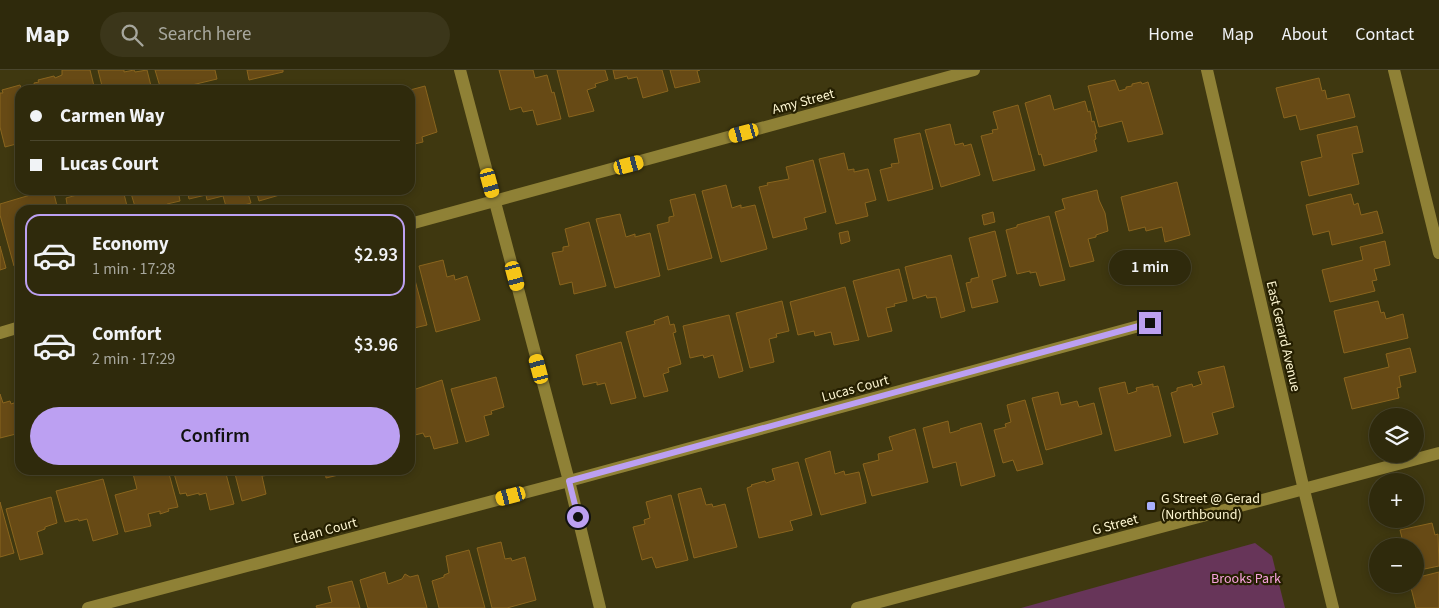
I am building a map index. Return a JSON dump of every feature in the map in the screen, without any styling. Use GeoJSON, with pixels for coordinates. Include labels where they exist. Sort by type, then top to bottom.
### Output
{"type":"FeatureCollection","features":[{"type":"Feature","properties":{"kind":"street"},"geometry":{"type":"LineString","coordinates":[[460,70],[569,481],[600,608]]}},
{"type":"Feature","properties":{"kind":"street","name":"Amy Street"},"geometry":{"type":"LineString","coordinates":[[415,223],[974,70]]}},
{"type":"Feature","properties":{"kind":"street","name":"East Gerard Avenue"},"geometry":{"type":"LineString","coordinates":[[1207,70],[1333,608]]}},
{"type":"Feature","properties":{"kind":"street"},"geometry":{"type":"LineString","coordinates":[[1394,70],[1439,253]]}},
{"type":"Feature","properties":{"kind":"street","name":"Lucas Court"},"geometry":{"type":"LineString","coordinates":[[569,481],[1150,323]]}},
{"type":"Feature","properties":{"kind":"street"},"geometry":{"type":"LineString","coordinates":[[0,333],[15,328]]}},
{"type":"Feature","properties":{"kind":"street","name":"G Street"},"geometry":{"type":"LineString","coordinates":[[857,608],[1439,453]]}},
{"type":"Feature","properties":{"kind":"street","name":"Edan Court"},"geometry":{"type":"LineString","coordinates":[[88,608],[569,481]]}},
{"type":"Feature","properties":{"kind":"green space","name":"Brooks Park"},"geometry":{"type":"Polygon","coordinates":[[[1255,543],[1272,556],[1285,608],[1021,608],[1255,543]]]}},
{"type":"Feature","properties":{"kind":"building"},"geometry":{"type":"Polygon","coordinates":[[[62,70],[90,70],[94,85],[34,85],[34,83],[39,82],[38,80],[54,76],[55,78],[62,75],[62,70]]]}},
{"type":"Feature","properties":{"kind":"building"},"geometry":{"type":"Polygon","coordinates":[[[98,70],[124,70],[124,72],[134,70],[135,72],[147,70],[151,85],[102,85],[98,70]]]}},
{"type":"Feature","properties":{"kind":"building"},"geometry":{"type":"Polygon","coordinates":[[[155,70],[215,70],[217,79],[192,85],[160,85],[155,70]]]}},
{"type":"Feature","properties":{"kind":"building"},"geometry":{"type":"Polygon","coordinates":[[[247,70],[283,70],[283,72],[249,80],[247,70]]]}},
{"type":"Feature","properties":{"kind":"building"},"geometry":{"type":"Polygon","coordinates":[[[499,70],[533,70],[535,78],[547,75],[552,93],[554,92],[561,119],[537,125],[533,110],[523,112],[521,107],[510,110],[499,70]]]}},
{"type":"Feature","properties":{"kind":"building"},"geometry":{"type":"Polygon","coordinates":[[[557,70],[605,70],[608,80],[595,84],[596,87],[587,90],[594,111],[569,117],[557,70]]]}},
{"type":"Feature","properties":{"kind":"building"},"geometry":{"type":"Polygon","coordinates":[[[613,70],[662,70],[668,91],[643,98],[637,77],[628,79],[627,76],[615,79],[613,70]]]}},
{"type":"Feature","properties":{"kind":"building"},"geometry":{"type":"Polygon","coordinates":[[[670,70],[700,70],[697,71],[700,82],[675,88],[670,70]]]}},
{"type":"Feature","properties":{"kind":"building"},"geometry":{"type":"Polygon","coordinates":[[[1319,78],[1322,91],[1325,90],[1327,99],[1349,94],[1355,117],[1300,130],[1296,115],[1284,118],[1276,88],[1319,78]]]}},
{"type":"Feature","properties":{"kind":"building"},"geometry":{"type":"Polygon","coordinates":[[[1115,80],[1119,91],[1132,86],[1132,84],[1148,82],[1163,134],[1128,142],[1122,121],[1099,127],[1088,86],[1115,80]]]}},
{"type":"Feature","properties":{"kind":"building"},"geometry":{"type":"Polygon","coordinates":[[[15,86],[15,144],[5,147],[0,127],[0,93],[3,93],[2,90],[15,86]]]}},
{"type":"Feature","properties":{"kind":"building"},"geometry":{"type":"Polygon","coordinates":[[[425,86],[437,132],[422,137],[423,142],[415,144],[415,89],[425,86]]]}},
{"type":"Feature","properties":{"kind":"building"},"geometry":{"type":"Polygon","coordinates":[[[1050,95],[1054,110],[1085,101],[1097,133],[1094,140],[1097,151],[1044,166],[1041,154],[1039,155],[1025,103],[1050,95]]]}},
{"type":"Feature","properties":{"kind":"building"},"geometry":{"type":"Polygon","coordinates":[[[1018,105],[1035,170],[993,181],[981,136],[993,133],[992,130],[998,129],[993,112],[1018,105]]]}},
{"type":"Feature","properties":{"kind":"building"},"geometry":{"type":"Polygon","coordinates":[[[950,124],[955,145],[963,143],[964,146],[971,144],[980,175],[941,187],[925,130],[950,124]]]}},
{"type":"Feature","properties":{"kind":"building"},"geometry":{"type":"Polygon","coordinates":[[[1357,126],[1363,152],[1352,154],[1359,184],[1309,196],[1301,162],[1322,157],[1317,135],[1357,126]]]}},
{"type":"Feature","properties":{"kind":"building"},"geometry":{"type":"Polygon","coordinates":[[[920,133],[933,189],[888,201],[880,170],[892,167],[891,164],[899,163],[894,139],[920,133]]]}},
{"type":"Feature","properties":{"kind":"building"},"geometry":{"type":"Polygon","coordinates":[[[844,153],[848,170],[854,169],[854,172],[868,169],[876,200],[865,203],[868,216],[836,224],[819,159],[844,153]]]}},
{"type":"Feature","properties":{"kind":"building"},"geometry":{"type":"Polygon","coordinates":[[[813,160],[826,212],[804,218],[807,229],[773,238],[759,187],[768,185],[767,183],[789,179],[786,167],[813,160]]]}},
{"type":"Feature","properties":{"kind":"building"},"geometry":{"type":"Polygon","coordinates":[[[1177,182],[1190,235],[1165,242],[1162,227],[1146,231],[1145,227],[1129,231],[1121,197],[1177,182]]]}},
{"type":"Feature","properties":{"kind":"building"},"geometry":{"type":"Polygon","coordinates":[[[726,185],[732,208],[741,205],[741,208],[755,205],[767,249],[721,262],[702,191],[726,185]]]}},
{"type":"Feature","properties":{"kind":"building"},"geometry":{"type":"Polygon","coordinates":[[[1097,190],[1105,213],[1108,231],[1088,239],[1094,261],[1070,267],[1055,212],[1065,209],[1062,199],[1097,190]]]}},
{"type":"Feature","properties":{"kind":"building"},"geometry":{"type":"Polygon","coordinates":[[[695,194],[712,258],[668,270],[657,225],[669,222],[669,217],[674,216],[670,200],[695,194]]]}},
{"type":"Feature","properties":{"kind":"building"},"geometry":{"type":"Polygon","coordinates":[[[1351,194],[1354,205],[1358,203],[1361,215],[1377,211],[1383,233],[1332,245],[1329,231],[1313,235],[1306,205],[1351,194]]]}},
{"type":"Feature","properties":{"kind":"building"},"geometry":{"type":"Polygon","coordinates":[[[30,195],[54,195],[57,205],[15,205],[14,266],[0,215],[0,204],[30,195]]]}},
{"type":"Feature","properties":{"kind":"building"},"geometry":{"type":"Polygon","coordinates":[[[77,195],[124,195],[127,205],[67,205],[66,198],[77,195]]]}},
{"type":"Feature","properties":{"kind":"building"},"geometry":{"type":"Polygon","coordinates":[[[132,195],[179,195],[180,201],[167,205],[134,205],[132,195]]]}},
{"type":"Feature","properties":{"kind":"building"},"geometry":{"type":"Polygon","coordinates":[[[188,195],[206,195],[189,199],[188,195]]]}},
{"type":"Feature","properties":{"kind":"building"},"geometry":{"type":"Polygon","coordinates":[[[206,195],[249,195],[251,203],[226,205],[223,196],[207,200],[206,195]]]}},
{"type":"Feature","properties":{"kind":"building"},"geometry":{"type":"Polygon","coordinates":[[[257,195],[280,195],[259,201],[257,195]]]}},
{"type":"Feature","properties":{"kind":"building"},"geometry":{"type":"Polygon","coordinates":[[[993,212],[995,222],[984,225],[982,215],[993,212]]]}},
{"type":"Feature","properties":{"kind":"building"},"geometry":{"type":"Polygon","coordinates":[[[620,214],[626,237],[650,233],[660,276],[615,288],[596,219],[620,214]]]}},
{"type":"Feature","properties":{"kind":"building"},"geometry":{"type":"Polygon","coordinates":[[[1049,216],[1065,280],[1040,286],[1036,272],[1030,273],[1030,271],[1017,274],[1006,230],[1049,216]]]}},
{"type":"Feature","properties":{"kind":"building"},"geometry":{"type":"Polygon","coordinates":[[[589,222],[606,286],[574,294],[572,282],[560,285],[552,253],[563,251],[563,247],[569,246],[565,229],[589,222]]]}},
{"type":"Feature","properties":{"kind":"building"},"geometry":{"type":"Polygon","coordinates":[[[848,231],[850,241],[841,244],[839,233],[848,231]]]}},
{"type":"Feature","properties":{"kind":"building"},"geometry":{"type":"Polygon","coordinates":[[[995,231],[1006,276],[992,280],[998,302],[972,308],[966,283],[971,282],[971,279],[979,277],[969,238],[995,231]]]}},
{"type":"Feature","properties":{"kind":"building"},"geometry":{"type":"Polygon","coordinates":[[[1385,241],[1390,265],[1374,269],[1377,280],[1372,281],[1375,291],[1330,302],[1322,270],[1363,260],[1360,247],[1385,241]]]}},
{"type":"Feature","properties":{"kind":"building"},"geometry":{"type":"Polygon","coordinates":[[[0,246],[6,268],[0,270],[0,246]]]}},
{"type":"Feature","properties":{"kind":"building"},"geometry":{"type":"Polygon","coordinates":[[[951,255],[965,311],[941,318],[936,297],[927,298],[926,295],[913,299],[905,267],[951,255]]]}},
{"type":"Feature","properties":{"kind":"building"},"geometry":{"type":"Polygon","coordinates":[[[443,260],[447,277],[454,275],[455,280],[467,276],[480,320],[436,332],[419,266],[443,260]]]}},
{"type":"Feature","properties":{"kind":"building"},"geometry":{"type":"Polygon","coordinates":[[[899,269],[907,301],[886,308],[892,331],[868,337],[853,281],[899,269]]]}},
{"type":"Feature","properties":{"kind":"building"},"geometry":{"type":"Polygon","coordinates":[[[415,280],[427,325],[415,328],[415,280]]]}},
{"type":"Feature","properties":{"kind":"building"},"geometry":{"type":"Polygon","coordinates":[[[845,287],[859,340],[834,345],[831,332],[815,336],[814,331],[798,335],[790,302],[845,287]]]}},
{"type":"Feature","properties":{"kind":"building"},"geometry":{"type":"Polygon","coordinates":[[[782,301],[789,331],[776,334],[777,337],[769,339],[774,362],[750,368],[736,313],[782,301]]]}},
{"type":"Feature","properties":{"kind":"building"},"geometry":{"type":"Polygon","coordinates":[[[1378,301],[1381,313],[1384,312],[1386,319],[1403,314],[1408,338],[1344,353],[1334,311],[1378,301]]]}},
{"type":"Feature","properties":{"kind":"building"},"geometry":{"type":"Polygon","coordinates":[[[729,315],[743,371],[719,378],[713,355],[704,358],[703,355],[690,358],[683,326],[729,315]]]}},
{"type":"Feature","properties":{"kind":"building"},"geometry":{"type":"Polygon","coordinates":[[[668,316],[670,325],[674,324],[676,332],[673,333],[681,364],[668,368],[669,372],[663,374],[668,391],[644,397],[626,332],[655,324],[654,321],[668,316]]]}},
{"type":"Feature","properties":{"kind":"building"},"geometry":{"type":"Polygon","coordinates":[[[621,342],[636,398],[611,404],[605,383],[597,385],[597,382],[583,385],[576,355],[621,342]]]}},
{"type":"Feature","properties":{"kind":"building"},"geometry":{"type":"Polygon","coordinates":[[[1410,348],[1416,372],[1399,376],[1401,387],[1397,388],[1399,398],[1352,409],[1344,378],[1389,367],[1386,354],[1410,348]]]}},
{"type":"Feature","properties":{"kind":"building"},"geometry":{"type":"Polygon","coordinates":[[[1224,366],[1234,407],[1212,413],[1218,434],[1184,443],[1171,393],[1177,391],[1177,388],[1192,384],[1193,387],[1202,384],[1198,372],[1224,366]]]}},
{"type":"Feature","properties":{"kind":"building"},"geometry":{"type":"Polygon","coordinates":[[[496,377],[504,407],[491,411],[492,414],[484,416],[489,435],[466,442],[451,389],[496,377]]]}},
{"type":"Feature","properties":{"kind":"building"},"geometry":{"type":"Polygon","coordinates":[[[442,380],[458,443],[434,449],[430,436],[425,437],[423,433],[415,435],[415,389],[442,380]]]}},
{"type":"Feature","properties":{"kind":"building"},"geometry":{"type":"Polygon","coordinates":[[[1125,382],[1128,394],[1137,391],[1136,388],[1153,384],[1153,387],[1158,386],[1171,436],[1115,451],[1099,388],[1125,382]]]}},
{"type":"Feature","properties":{"kind":"building"},"geometry":{"type":"Polygon","coordinates":[[[1058,392],[1061,405],[1077,401],[1079,407],[1094,403],[1102,434],[1046,450],[1032,398],[1058,392]]]}},
{"type":"Feature","properties":{"kind":"building"},"geometry":{"type":"Polygon","coordinates":[[[0,394],[3,403],[10,401],[11,404],[15,403],[15,434],[0,438],[0,394]]]}},
{"type":"Feature","properties":{"kind":"building"},"geometry":{"type":"Polygon","coordinates":[[[1025,400],[1043,464],[1017,471],[1013,460],[1003,463],[994,430],[1006,427],[1005,424],[1011,422],[1007,405],[1025,400]]]}},
{"type":"Feature","properties":{"kind":"building"},"geometry":{"type":"Polygon","coordinates":[[[948,421],[950,433],[981,423],[995,476],[961,486],[956,462],[933,468],[923,428],[948,421]]]}},
{"type":"Feature","properties":{"kind":"building"},"geometry":{"type":"Polygon","coordinates":[[[915,429],[928,482],[872,496],[863,464],[879,460],[878,454],[893,450],[889,437],[915,429]]]}},
{"type":"Feature","properties":{"kind":"building"},"geometry":{"type":"Polygon","coordinates":[[[830,451],[835,474],[844,471],[845,475],[859,472],[866,503],[821,515],[805,459],[830,451]]]}},
{"type":"Feature","properties":{"kind":"building"},"geometry":{"type":"Polygon","coordinates":[[[798,462],[812,515],[790,521],[793,530],[759,538],[747,488],[765,481],[766,483],[775,480],[772,469],[798,462]]]}},
{"type":"Feature","properties":{"kind":"building"},"geometry":{"type":"Polygon","coordinates":[[[133,475],[169,475],[178,507],[168,509],[169,511],[160,514],[160,511],[148,514],[151,526],[125,532],[115,495],[137,489],[133,475]]]}},
{"type":"Feature","properties":{"kind":"building"},"geometry":{"type":"Polygon","coordinates":[[[174,475],[226,475],[234,504],[210,510],[206,493],[187,496],[186,493],[180,494],[174,475]]]}},
{"type":"Feature","properties":{"kind":"building"},"geometry":{"type":"Polygon","coordinates":[[[235,475],[270,475],[262,476],[266,494],[242,501],[235,475]]]}},
{"type":"Feature","properties":{"kind":"building"},"geometry":{"type":"Polygon","coordinates":[[[326,475],[338,475],[326,478],[326,475]]]}},
{"type":"Feature","properties":{"kind":"building"},"geometry":{"type":"Polygon","coordinates":[[[103,479],[118,534],[93,541],[87,519],[65,522],[56,491],[103,479]]]}},
{"type":"Feature","properties":{"kind":"building"},"geometry":{"type":"Polygon","coordinates":[[[701,488],[706,505],[712,504],[713,507],[725,504],[737,547],[694,558],[678,494],[701,488]]]}},
{"type":"Feature","properties":{"kind":"building"},"geometry":{"type":"Polygon","coordinates":[[[671,495],[688,560],[656,568],[652,557],[642,560],[633,527],[645,524],[644,520],[650,518],[646,502],[671,495]]]}},
{"type":"Feature","properties":{"kind":"building"},"geometry":{"type":"Polygon","coordinates":[[[51,497],[57,523],[37,532],[43,554],[20,560],[6,509],[51,497]]]}},
{"type":"Feature","properties":{"kind":"building"},"geometry":{"type":"Polygon","coordinates":[[[0,502],[14,553],[0,557],[0,502]]]}},
{"type":"Feature","properties":{"kind":"building"},"geometry":{"type":"Polygon","coordinates":[[[1432,523],[1435,535],[1438,534],[1439,566],[1424,569],[1424,538],[1402,538],[1400,530],[1424,528],[1424,525],[1432,523]]]}},
{"type":"Feature","properties":{"kind":"building"},"geometry":{"type":"Polygon","coordinates":[[[501,542],[505,559],[511,558],[512,561],[525,557],[536,600],[507,608],[492,608],[477,548],[501,542]]]}},
{"type":"Feature","properties":{"kind":"building"},"geometry":{"type":"Polygon","coordinates":[[[469,550],[485,608],[439,608],[432,581],[449,573],[446,556],[469,550]]]}},
{"type":"Feature","properties":{"kind":"building"},"geometry":{"type":"Polygon","coordinates":[[[385,572],[388,584],[402,579],[405,574],[410,577],[418,575],[427,608],[368,608],[360,580],[385,572]]]}},
{"type":"Feature","properties":{"kind":"building"},"geometry":{"type":"Polygon","coordinates":[[[1439,572],[1439,608],[1416,608],[1412,593],[1424,593],[1424,576],[1439,572]]]}},
{"type":"Feature","properties":{"kind":"building"},"geometry":{"type":"Polygon","coordinates":[[[352,581],[360,608],[317,608],[316,606],[332,602],[328,587],[352,581]]]}},
{"type":"Feature","properties":{"kind":"place","name":"G Street @ Gerad (Northbound)"},"geometry":{"type":"Point","coordinates":[1151,506]}},
{"type":"Feature","properties":{"kind":"route"},"geometry":{"type":"LineString","coordinates":[[578,517],[569,481],[1150,323]]}}]}
